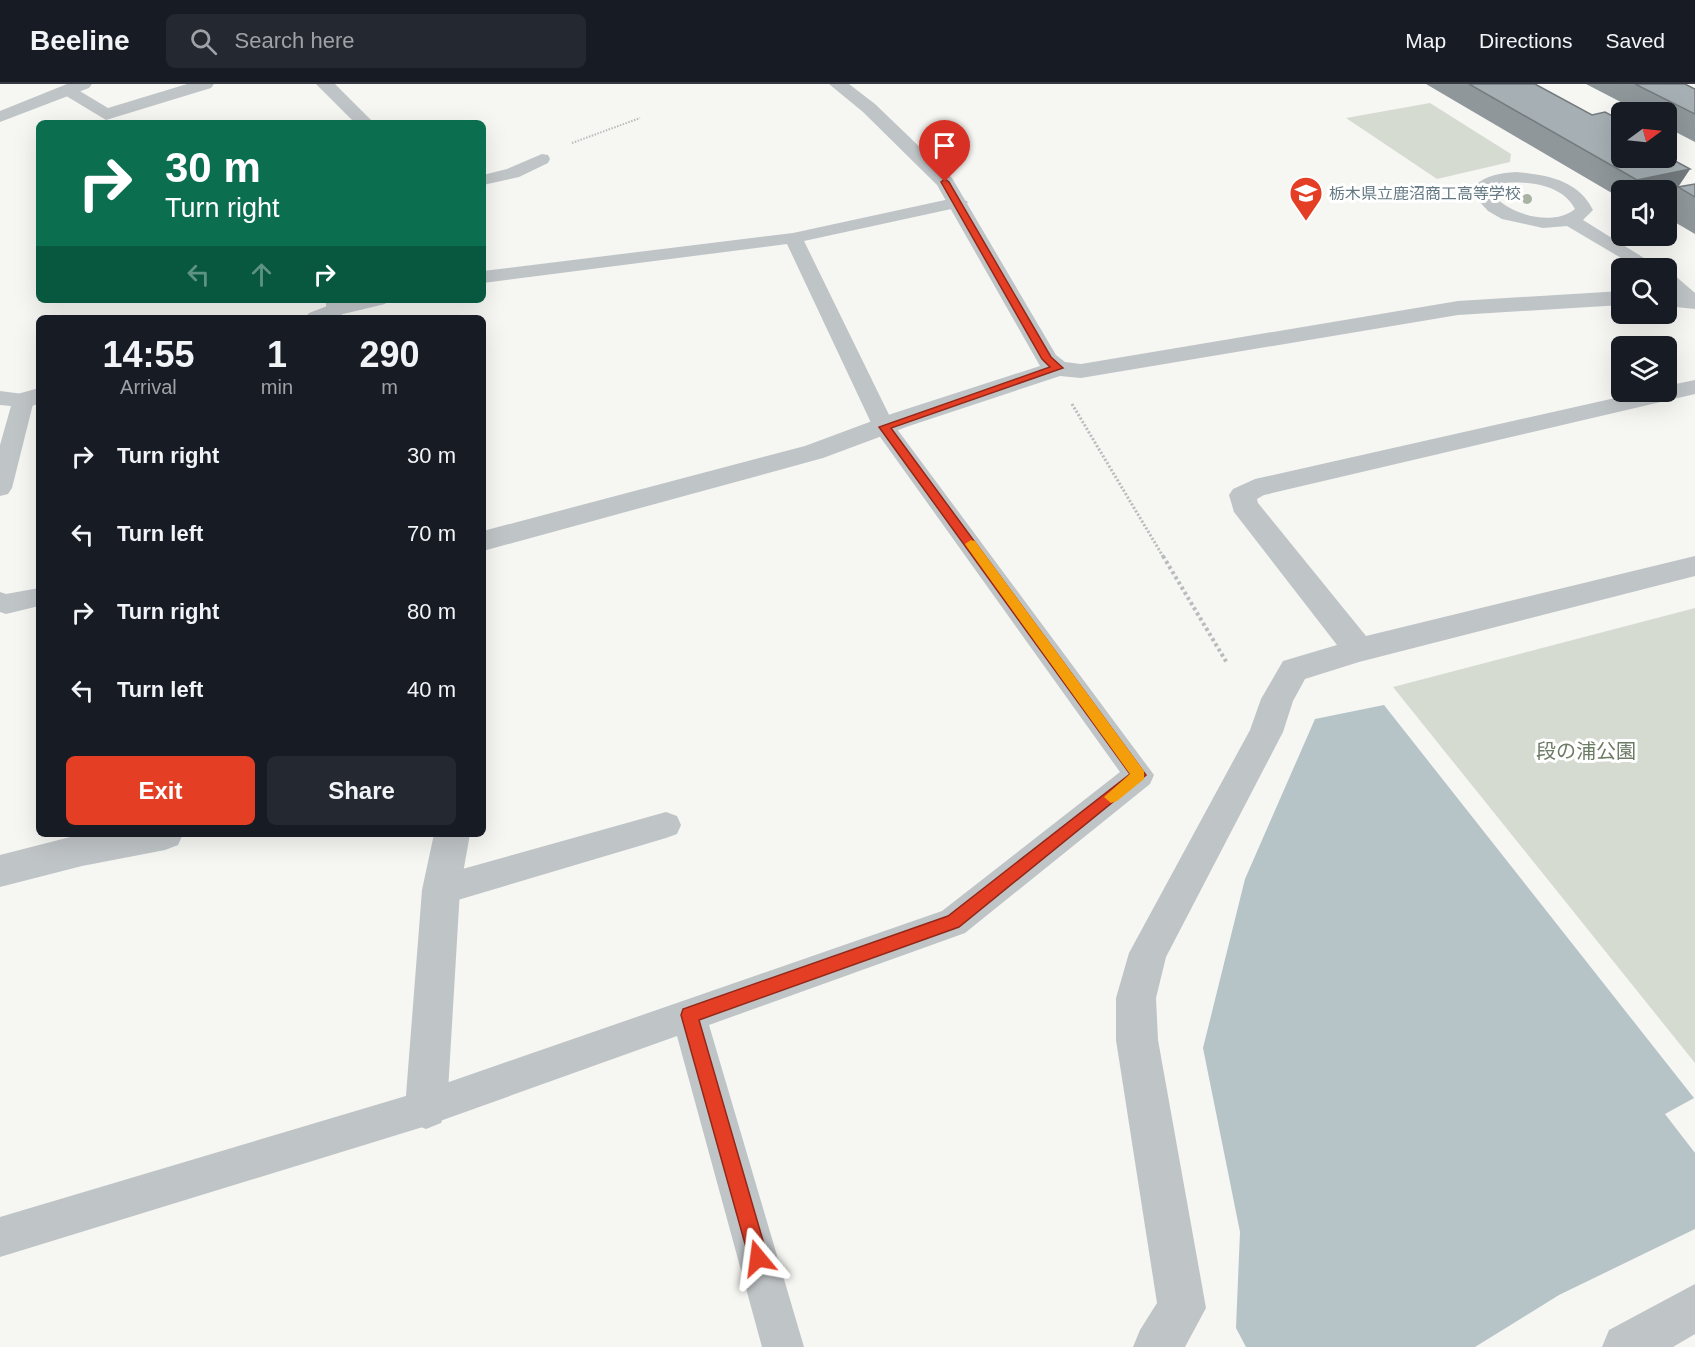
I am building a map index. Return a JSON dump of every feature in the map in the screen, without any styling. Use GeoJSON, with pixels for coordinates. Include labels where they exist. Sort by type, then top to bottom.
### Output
{"type":"FeatureCollection","features":[{"type":"Feature","properties":{"kind":"street"},"geometry":{"type":"LineString","coordinates":[[0,117],[75,87],[109,119],[205,84]]}},
{"type":"Feature","properties":{"kind":"street"},"geometry":{"type":"LineString","coordinates":[[325,84],[362,120]]}},
{"type":"Feature","properties":{"kind":"street"},"geometry":{"type":"LineString","coordinates":[[838,84],[922,158],[945,182],[1047,359],[1058,368]]}},
{"type":"Feature","properties":{"kind":"street"},"geometry":{"type":"LineString","coordinates":[[486,540],[813,452],[1058,368],[1082,371],[1458,308],[1611,299]]}},
{"type":"Feature","properties":{"kind":"street"},"geometry":{"type":"LineString","coordinates":[[1677,299],[1693,300]]}},
{"type":"Feature","properties":{"kind":"street"},"geometry":{"type":"LineString","coordinates":[[1359,650],[1244,505],[1243,495],[1255,488],[1695,387]]}},
{"type":"Feature","properties":{"kind":"street"},"geometry":{"type":"LineString","coordinates":[[1157,1347],[1182,1308],[1137,1040],[1136,998],[1148,953],[1266,732],[1276,699],[1294,670],[1359,650],[1695,566]]}},
{"type":"Feature","properties":{"kind":"street"},"geometry":{"type":"LineString","coordinates":[[0,871],[82,850],[149,837]]}},
{"type":"Feature","properties":{"kind":"street"},"geometry":{"type":"LineString","coordinates":[[426,1108],[441,890],[451,837]]}},
{"type":"Feature","properties":{"kind":"street"},"geometry":{"type":"LineString","coordinates":[[1626,1347],[1695,1308]]}},
{"type":"Feature","properties":{"kind":"lane"},"geometry":{"type":"LineString","coordinates":[[486,179],[513,173],[542,159]]}},
{"type":"Feature","properties":{"kind":"lane"},"geometry":{"type":"LineString","coordinates":[[1572,221],[1584,210],[1574,195],[1548,182],[1516,177],[1502,178],[1484,186],[1483,193],[1486,200],[1508,215],[1542,223],[1572,221],[1634,258]]}},
{"type":"Feature","properties":{"kind":"lane"},"geometry":{"type":"LineString","coordinates":[[486,277],[794,238],[958,202]]}},
{"type":"Feature","properties":{"kind":"lane"},"geometry":{"type":"LineString","coordinates":[[0,1237],[426,1108],[953,921],[1139,775],[884,427],[794,238]]}},
{"type":"Feature","properties":{"kind":"lane"},"geometry":{"type":"LineString","coordinates":[[1677,284],[1693,300]]}},
{"type":"Feature","properties":{"kind":"lane"},"geometry":{"type":"LineString","coordinates":[[324,311],[363,303]]}},
{"type":"Feature","properties":{"kind":"lane"},"geometry":{"type":"LineString","coordinates":[[0,488],[21,398]]}},
{"type":"Feature","properties":{"kind":"lane"},"geometry":{"type":"LineString","coordinates":[[0,602],[36,598]]}},
{"type":"Feature","properties":{"kind":"lane"},"geometry":{"type":"LineString","coordinates":[[441,890],[666,825]]}},
{"type":"Feature","properties":{"kind":"lane"},"geometry":{"type":"LineString","coordinates":[[689,1015],[783,1347]]}},
{"type":"Feature","properties":{"kind":"path"},"geometry":{"type":"LineString","coordinates":[[542,159],[554,149],[640,118]]}},
{"type":"Feature","properties":{"kind":"path"},"geometry":{"type":"LineString","coordinates":[[1068,397],[1227,663]]}},
{"type":"Feature","properties":{"kind":"green space"},"geometry":{"type":"Polygon","coordinates":[[[1430,103],[1511,154],[1510,162],[1437,179],[1346,118],[1430,103]]]}},
{"type":"Feature","properties":{"kind":"green space","name":"段の浦公園"},"geometry":{"type":"Polygon","coordinates":[[[1695,608],[1695,1063],[1393,687],[1695,608]]]}},
{"type":"Feature","properties":{"kind":"shaded area"},"geometry":{"type":"Polygon","coordinates":[[[1384,705],[1694,1098],[1665,1114],[1695,1153],[1695,1229],[1559,1295],[1475,1347],[1246,1347],[1236,1328],[1240,1232],[1203,1048],[1245,879],[1315,719],[1384,705]]]}},
{"type":"Feature","properties":{"kind":"building"},"geometry":{"type":"Polygon","coordinates":[[[1469,84],[1535,84],[1592,115],[1605,112],[1611,115],[1611,165],[1469,84]]]}},
{"type":"Feature","properties":{"kind":"building"},"geometry":{"type":"Polygon","coordinates":[[[1635,84],[1685,84],[1695,89],[1695,114],[1677,105],[1677,102],[1671,102],[1635,84]]]}},
{"type":"Feature","properties":{"kind":"building"},"geometry":{"type":"Polygon","coordinates":[[[1677,162],[1690,169],[1637,180],[1616,168],[1677,168],[1677,162]]]}},
{"type":"Feature","properties":{"kind":"building"},"geometry":{"type":"Polygon","coordinates":[[[1695,184],[1695,197],[1678,187],[1695,184]]]}},
{"type":"Feature","properties":{"kind":"slow traffic"},"geometry":{"type":"LineString","coordinates":[[971,544],[1139,775],[1111,797]]}},
{"type":"Feature","properties":{"kind":"place","name":"栃木県立鹿沼商工高等学校"},"geometry":{"type":"Point","coordinates":[1306,222]}},
{"type":"Feature","properties":{"kind":"route"},"geometry":{"type":"LineString","coordinates":[[758,1258],[689,1015],[953,921],[1139,775],[884,427],[1058,368],[1047,359],[945,182]]}}]}
